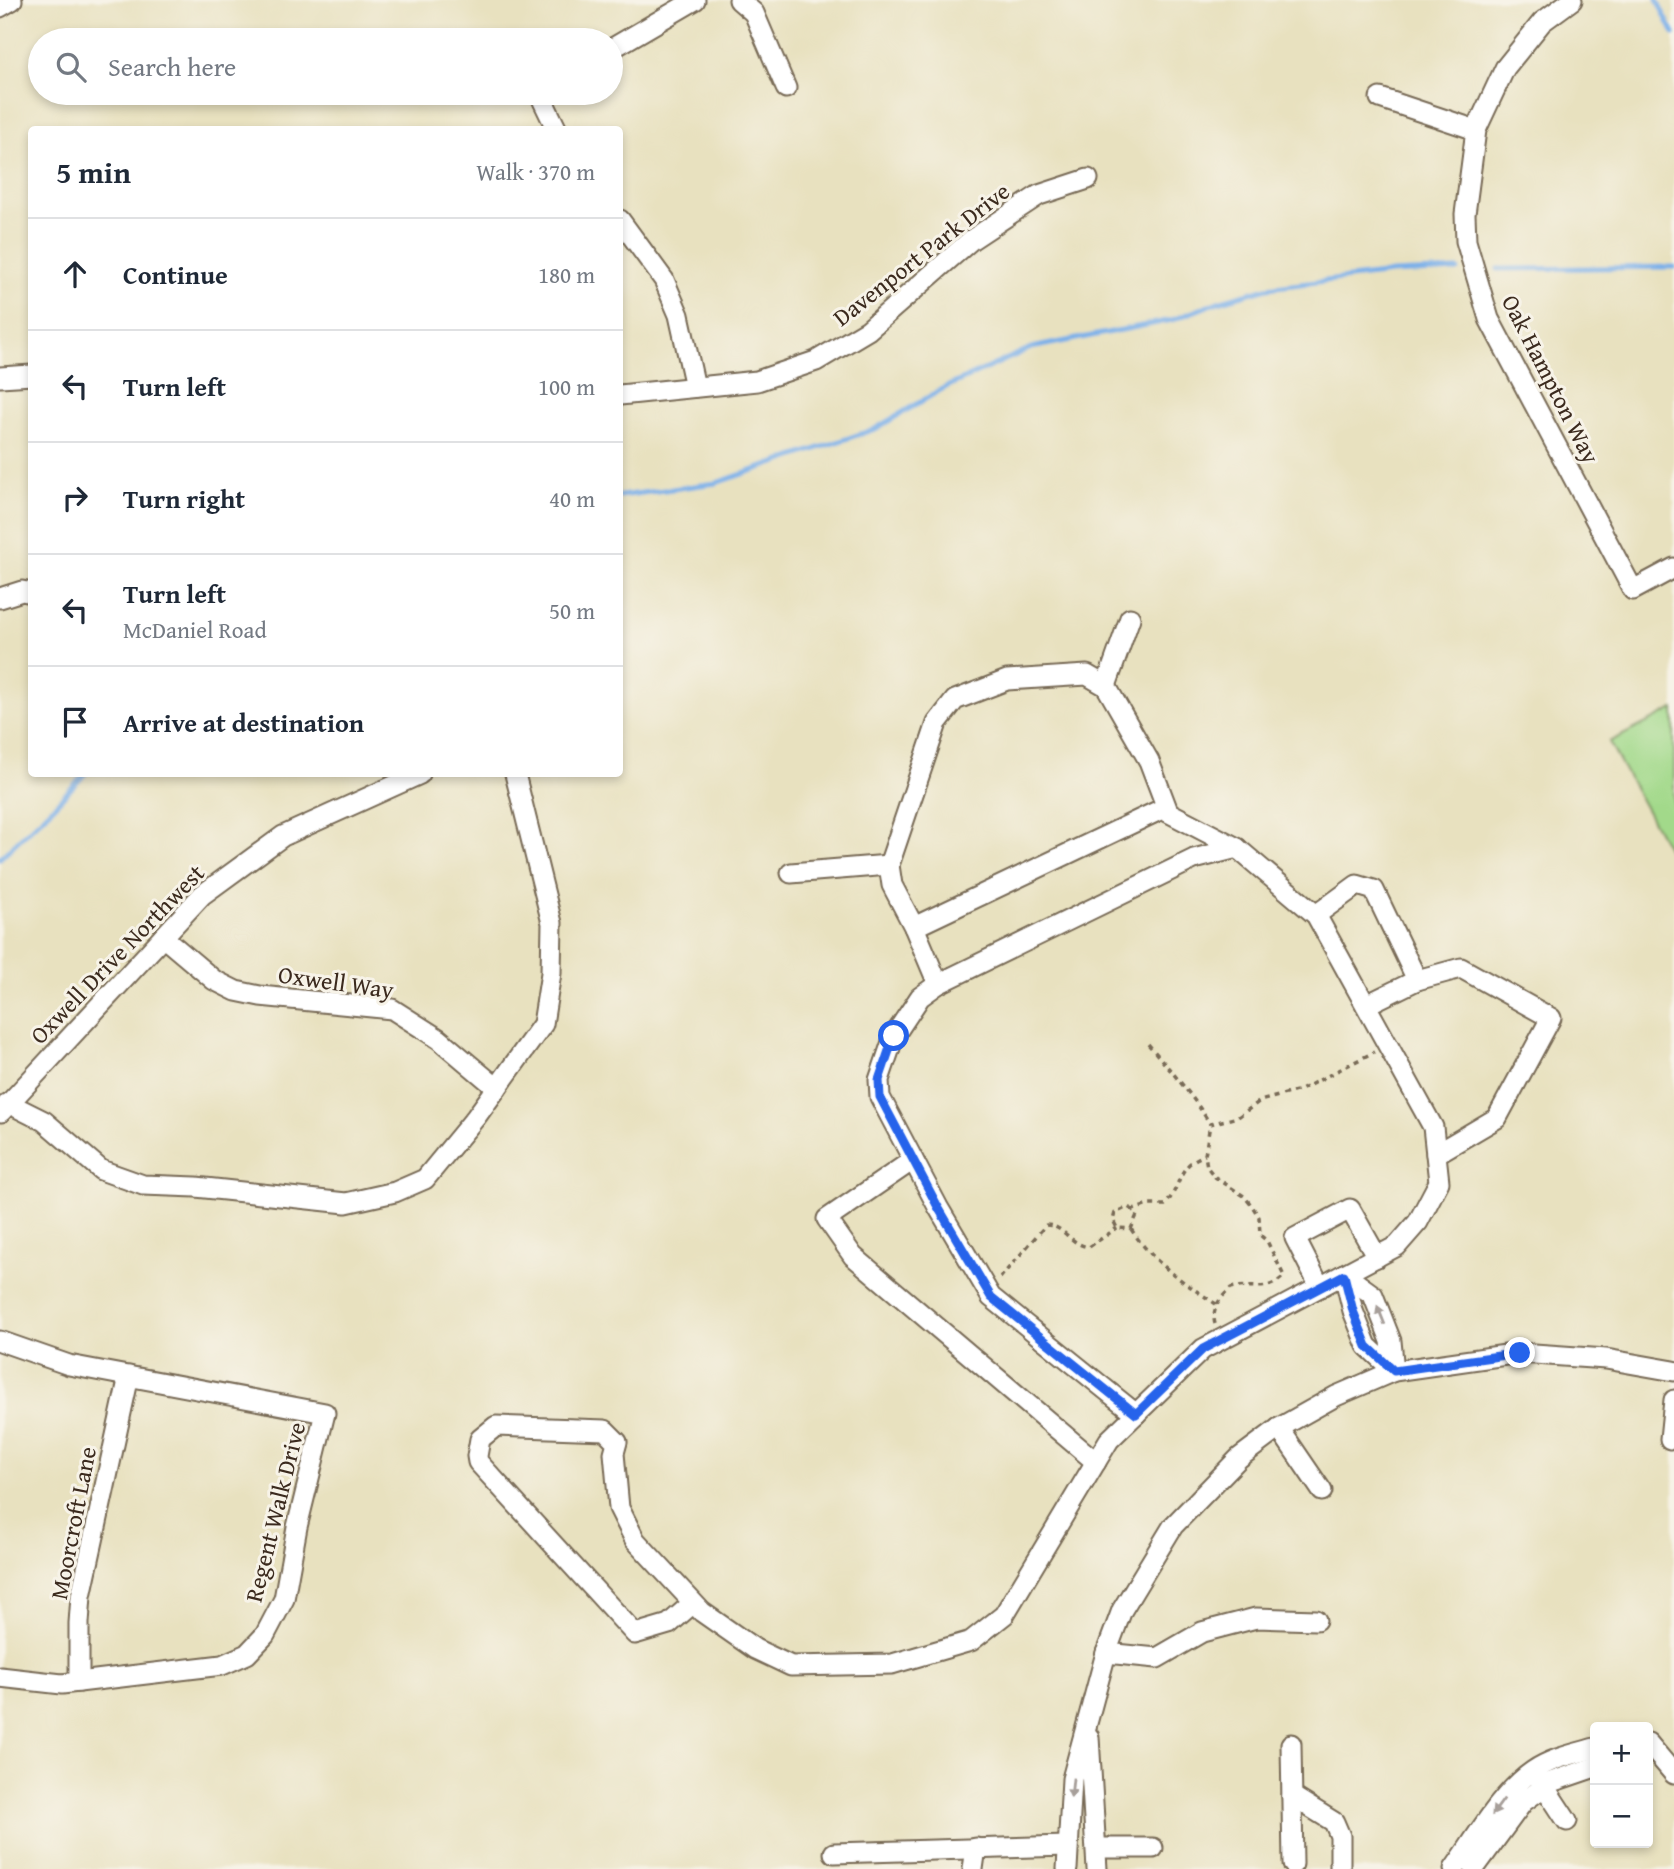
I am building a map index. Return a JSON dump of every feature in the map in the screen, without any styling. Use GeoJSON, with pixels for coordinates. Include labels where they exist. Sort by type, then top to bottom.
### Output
{"type":"FeatureCollection","features":[{"type":"Feature","properties":{"kind":"street"},"geometry":{"type":"LineString","coordinates":[[0,6],[12,0]]}},
{"type":"Feature","properties":{"kind":"street"},"geometry":{"type":"LineString","coordinates":[[623,43],[695,0]]}},
{"type":"Feature","properties":{"kind":"street"},"geometry":{"type":"LineString","coordinates":[[739,0],[754,13],[786,88]]}},
{"type":"Feature","properties":{"kind":"street","name":"Oak Hampton Way"},"geometry":{"type":"LineString","coordinates":[[1572,0],[1542,22],[1505,68],[1476,130],[1465,214],[1466,241],[1489,319],[1633,590],[1674,568]]}},
{"type":"Feature","properties":{"kind":"street"},"geometry":{"type":"LineString","coordinates":[[1380,98],[1476,130]]}},
{"type":"Feature","properties":{"kind":"street"},"geometry":{"type":"LineString","coordinates":[[545,105],[555,126]]}},
{"type":"Feature","properties":{"kind":"street","name":"Davenport Park Drive"},"geometry":{"type":"LineString","coordinates":[[623,395],[757,382],[817,362],[868,330],[971,240],[993,225],[1038,195],[1088,179]]}},
{"type":"Feature","properties":{"kind":"street"},"geometry":{"type":"LineString","coordinates":[[623,224],[664,281],[679,315],[695,387]]}},
{"type":"Feature","properties":{"kind":"street"},"geometry":{"type":"LineString","coordinates":[[0,377],[28,375]]}},
{"type":"Feature","properties":{"kind":"street"},"geometry":{"type":"LineString","coordinates":[[0,597],[22,591],[28,592]]}},
{"type":"Feature","properties":{"kind":"street"},"geometry":{"type":"LineString","coordinates":[[1105,686],[1130,618]]}},
{"type":"Feature","properties":{"kind":"street"},"geometry":{"type":"LineString","coordinates":[[938,984],[914,927],[892,885],[889,865],[937,723],[955,700],[1007,680],[1087,675],[1105,686],[1149,761],[1168,811]]}},
{"type":"Feature","properties":{"kind":"street","name":"Oxwell Drive Northwest"},"geometry":{"type":"LineString","coordinates":[[413,777],[283,836],[202,895],[4,1108],[44,1121],[101,1170],[143,1185],[196,1186],[346,1203],[395,1192],[425,1179],[498,1088],[543,1024],[551,973],[552,923],[516,777]]}},
{"type":"Feature","properties":{"kind":"street"},"geometry":{"type":"LineString","coordinates":[[693,1603],[669,1624],[635,1634],[478,1462],[480,1439],[496,1426],[605,1430],[617,1442],[614,1453],[619,1508],[635,1539],[702,1612],[755,1649],[791,1666],[892,1664],[971,1641],[1004,1615],[1109,1440],[1203,1349],[1397,1246],[1418,1222],[1439,1182],[1433,1127],[1316,915],[1237,848],[1162,808],[914,927]]}},
{"type":"Feature","properties":{"kind":"street"},"geometry":{"type":"LineString","coordinates":[[1136,1414],[988,1293],[912,1160],[880,1097],[879,1080],[894,1036],[919,997],[938,984],[1194,859],[1237,848]]}},
{"type":"Feature","properties":{"kind":"street"},"geometry":{"type":"LineString","coordinates":[[791,873],[889,865]]}},
{"type":"Feature","properties":{"kind":"street"},"geometry":{"type":"LineString","coordinates":[[1316,915],[1357,885],[1374,890],[1417,979]]}},
{"type":"Feature","properties":{"kind":"street","name":"Oxwell Way"},"geometry":{"type":"LineString","coordinates":[[163,937],[214,980],[236,991],[260,996],[391,1009],[439,1039],[498,1088]]}},
{"type":"Feature","properties":{"kind":"street"},"geometry":{"type":"LineString","coordinates":[[1366,1005],[1417,979],[1461,968],[1551,1018],[1497,1118],[1436,1154]]}},
{"type":"Feature","properties":{"kind":"street"},"geometry":{"type":"LineString","coordinates":[[912,1160],[827,1219],[853,1256],[1096,1462]]}},
{"type":"Feature","properties":{"kind":"street"},"geometry":{"type":"LineString","coordinates":[[1320,1287],[1295,1238],[1317,1226],[1350,1209],[1377,1257]]}},
{"type":"Feature","properties":{"kind":"street"},"geometry":{"type":"LineString","coordinates":[[1344,1275],[1373,1294],[1391,1341],[1394,1371]]}},
{"type":"Feature","properties":{"kind":"street","name":"Regent Walk Drive"},"geometry":{"type":"LineString","coordinates":[[0,1342],[69,1365],[325,1413],[284,1599],[265,1635],[247,1654],[222,1665],[62,1684],[0,1677]]}},
{"type":"Feature","properties":{"kind":"street"},"geometry":{"type":"LineString","coordinates":[[1067,1869],[1072,1779],[1105,1653],[1122,1610],[1173,1526],[1239,1458],[1279,1428],[1336,1396],[1394,1371],[1520,1353],[1606,1359],[1674,1371]]}},
{"type":"Feature","properties":{"kind":"street","name":"Moorcroft Lane"},"geometry":{"type":"LineString","coordinates":[[79,1682],[81,1596],[129,1376]]}},
{"type":"Feature","properties":{"kind":"street"},"geometry":{"type":"LineString","coordinates":[[1670,1439],[1674,1400]]}},
{"type":"Feature","properties":{"kind":"street"},"geometry":{"type":"LineString","coordinates":[[1279,1428],[1322,1491]]}},
{"type":"Feature","properties":{"kind":"street"},"geometry":{"type":"LineString","coordinates":[[1105,1653],[1157,1658],[1202,1632],[1256,1619],[1316,1620]]}},
{"type":"Feature","properties":{"kind":"street"},"geometry":{"type":"LineString","coordinates":[[1088,1721],[1097,1869]]}},
{"type":"Feature","properties":{"kind":"street"},"geometry":{"type":"LineString","coordinates":[[1291,1744],[1293,1864]]}},
{"type":"Feature","properties":{"kind":"street"},"geometry":{"type":"LineString","coordinates":[[1474,1869],[1539,1779],[1559,1758],[1590,1749]]}},
{"type":"Feature","properties":{"kind":"street"},"geometry":{"type":"LineString","coordinates":[[1653,1749],[1674,1774]]}},
{"type":"Feature","properties":{"kind":"street"},"geometry":{"type":"LineString","coordinates":[[1454,1869],[1509,1793],[1539,1779],[1590,1768]]}},
{"type":"Feature","properties":{"kind":"street"},"geometry":{"type":"LineString","coordinates":[[1539,1779],[1567,1821]]}},
{"type":"Feature","properties":{"kind":"street"},"geometry":{"type":"LineString","coordinates":[[1292,1796],[1334,1822],[1340,1836],[1340,1869]]}},
{"type":"Feature","properties":{"kind":"street"},"geometry":{"type":"LineString","coordinates":[[834,1853],[885,1860],[976,1848],[1067,1846]]}},
{"type":"Feature","properties":{"kind":"street"},"geometry":{"type":"LineString","coordinates":[[973,1869],[976,1848]]}},
{"type":"Feature","properties":{"kind":"street"},"geometry":{"type":"LineString","coordinates":[[1097,1848],[1153,1848]]}},
{"type":"Feature","properties":{"kind":"path"},"geometry":{"type":"LineString","coordinates":[[1148,1044],[1187,1087],[1210,1124],[1205,1155],[1210,1173],[1244,1196],[1259,1217],[1260,1235],[1267,1241],[1284,1276],[1273,1284],[1257,1289],[1231,1288],[1216,1304],[1213,1321],[1219,1330]]}},
{"type":"Feature","properties":{"kind":"path"},"geometry":{"type":"LineString","coordinates":[[1210,1124],[1238,1117],[1260,1101],[1300,1090],[1388,1044]]}},
{"type":"Feature","properties":{"kind":"path"},"geometry":{"type":"LineString","coordinates":[[1133,1210],[1148,1205],[1165,1205],[1173,1196],[1185,1167],[1194,1159],[1205,1155]]}},
{"type":"Feature","properties":{"kind":"path"},"geometry":{"type":"LineString","coordinates":[[1117,1228],[1113,1220],[1115,1213],[1128,1207],[1138,1215],[1131,1229]]}},
{"type":"Feature","properties":{"kind":"path"},"geometry":{"type":"LineString","coordinates":[[988,1293],[1046,1224],[1057,1226],[1072,1241],[1083,1246],[1096,1244],[1117,1228],[1131,1229]]}},
{"type":"Feature","properties":{"kind":"path"},"geometry":{"type":"LineString","coordinates":[[1131,1229],[1144,1250],[1180,1280],[1216,1304]]}},
{"type":"Feature","properties":{"kind":"green space"},"geometry":{"type":"Polygon","coordinates":[[[1674,709],[1674,860],[1609,742],[1674,709]]]}},
{"type":"Feature","properties":{"kind":"waterway"},"geometry":{"type":"LineString","coordinates":[[1657,0],[1674,34]]}},
{"type":"Feature","properties":{"kind":"waterway"},"geometry":{"type":"LineString","coordinates":[[1498,269],[1674,267]]}},
{"type":"Feature","properties":{"kind":"waterway"},"geometry":{"type":"LineString","coordinates":[[623,496],[716,483],[875,429],[942,389],[1031,348],[1172,320],[1218,302],[1267,288],[1391,273],[1458,270]]}},
{"type":"Feature","properties":{"kind":"waterway"},"geometry":{"type":"LineString","coordinates":[[0,858],[82,777]]}},
{"type":"Feature","properties":{"kind":"route"},"geometry":{"type":"LineString","coordinates":[[894,1036],[879,1080],[880,1097],[938,1207],[991,1297],[1136,1414],[1203,1349],[1344,1275],[1353,1311],[1367,1346],[1394,1371],[1520,1353]]}}]}
